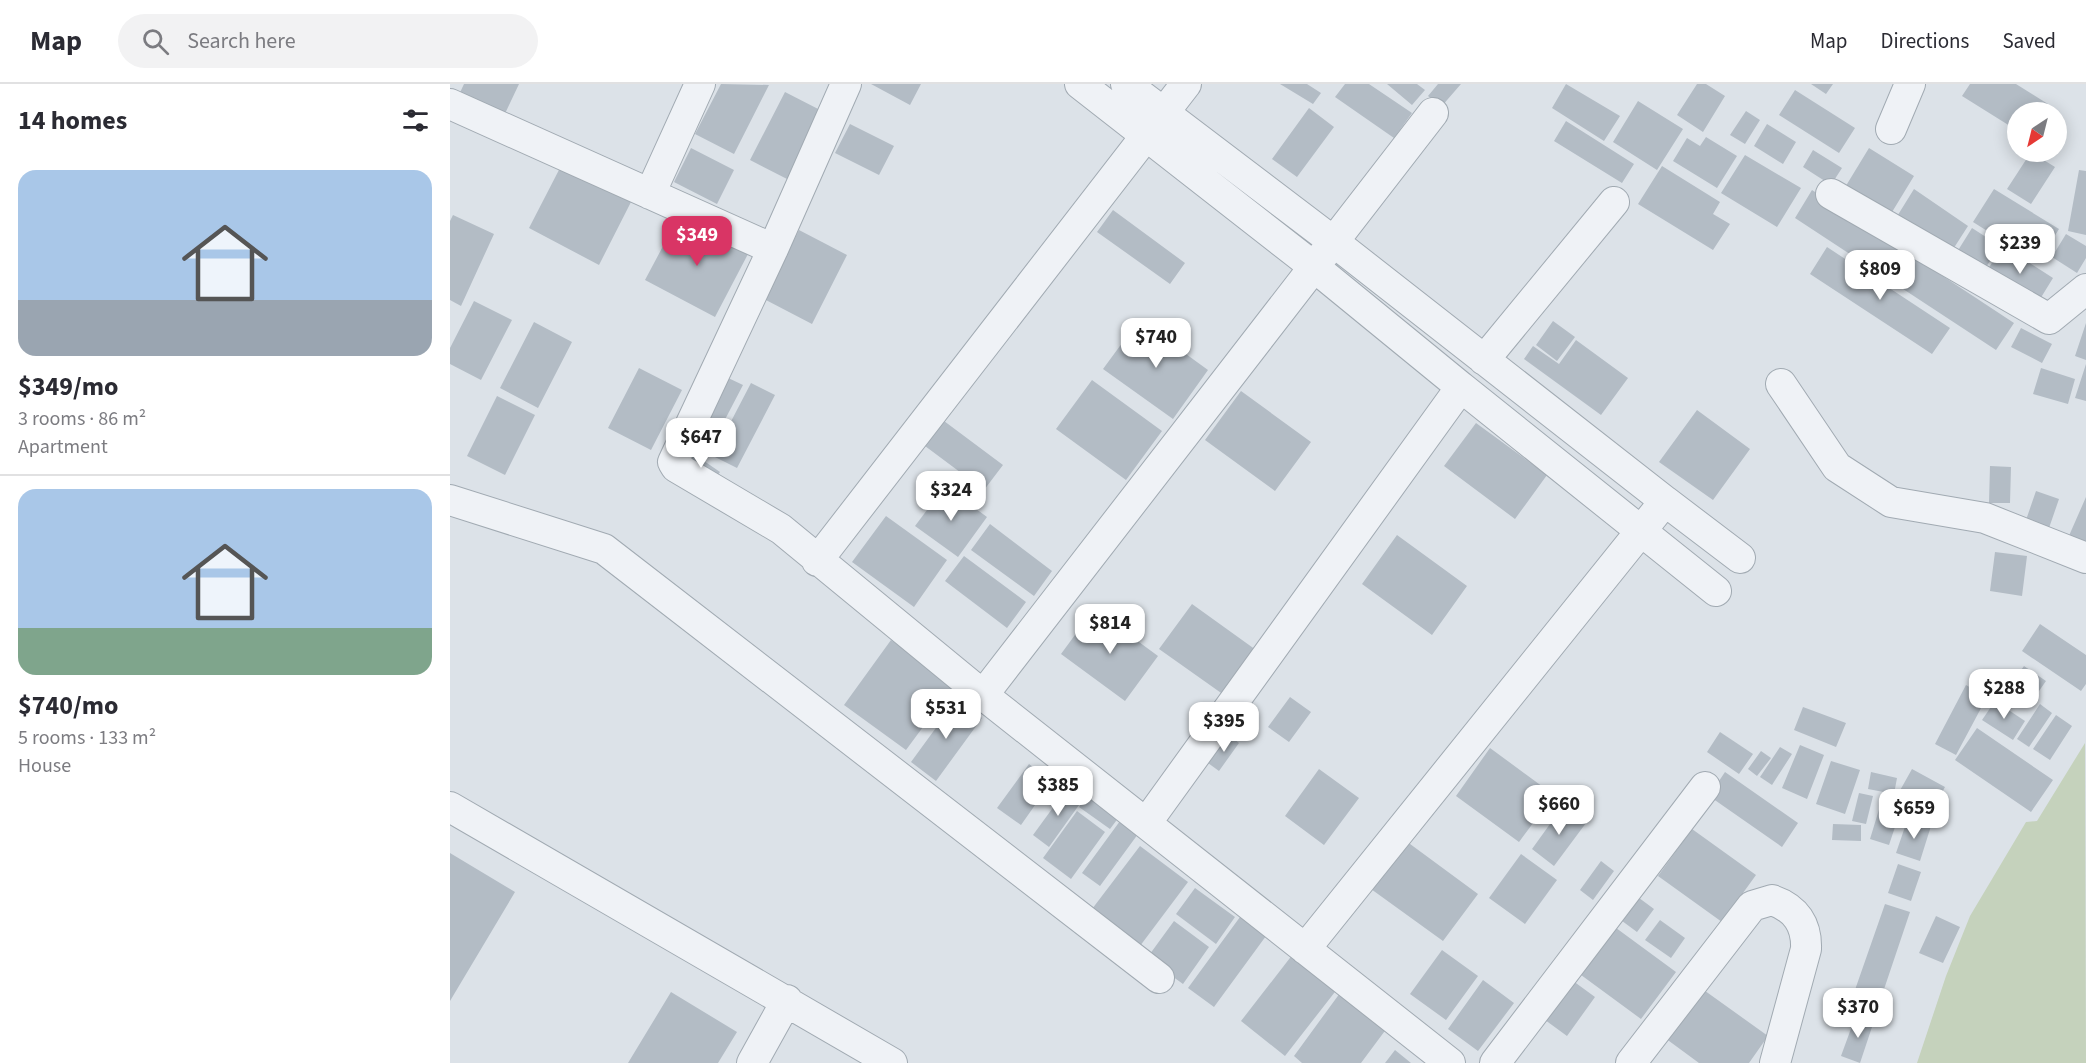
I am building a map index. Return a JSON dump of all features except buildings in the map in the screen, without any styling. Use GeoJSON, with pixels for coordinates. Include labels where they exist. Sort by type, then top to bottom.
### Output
{"type":"FeatureCollection","features":[{"type":"Feature","properties":{"kind":"street"},"geometry":{"type":"LineString","coordinates":[[650,194],[700,84]]}},
{"type":"Feature","properties":{"kind":"street"},"geometry":{"type":"LineString","coordinates":[[846,84],[773,249],[673,462],[676,467],[781,529],[817,561],[983,695],[1450,1063]]}},
{"type":"Feature","properties":{"kind":"street"},"geometry":{"type":"LineString","coordinates":[[1080,84],[1154,124],[1334,242],[1740,558]]}},
{"type":"Feature","properties":{"kind":"street"},"geometry":{"type":"LineString","coordinates":[[1126,84],[1154,124],[1313,266],[1639,532],[1716,591]]}},
{"type":"Feature","properties":{"kind":"street"},"geometry":{"type":"LineString","coordinates":[[817,561],[1186,84]]}},
{"type":"Feature","properties":{"kind":"street"},"geometry":{"type":"LineString","coordinates":[[1891,129],[1902,87]]}},
{"type":"Feature","properties":{"kind":"street"},"geometry":{"type":"LineString","coordinates":[[450,104],[773,249]]}},
{"type":"Feature","properties":{"kind":"street"},"geometry":{"type":"LineString","coordinates":[[983,695],[1433,113]]}},
{"type":"Feature","properties":{"kind":"street"},"geometry":{"type":"LineString","coordinates":[[1831,194],[2049,319],[2086,289]]}},
{"type":"Feature","properties":{"kind":"street"},"geometry":{"type":"LineString","coordinates":[[1484,360],[1614,202]]}},
{"type":"Feature","properties":{"kind":"street"},"geometry":{"type":"LineString","coordinates":[[1781,384],[1837,467],[1891,502],[1985,518],[2069,549],[2086,558]]}},
{"type":"Feature","properties":{"kind":"street"},"geometry":{"type":"LineString","coordinates":[[1147,822],[1461,387]]}},
{"type":"Feature","properties":{"kind":"street"},"geometry":{"type":"LineString","coordinates":[[450,500],[604,549],[1159,978]]}},
{"type":"Feature","properties":{"kind":"street"},"geometry":{"type":"LineString","coordinates":[[1305,949],[1665,501]]}},
{"type":"Feature","properties":{"kind":"street"},"geometry":{"type":"LineString","coordinates":[[1495,1063],[1705,787]]}},
{"type":"Feature","properties":{"kind":"street"},"geometry":{"type":"LineString","coordinates":[[450,807],[787,1000],[892,1063]]}},
{"type":"Feature","properties":{"kind":"street"},"geometry":{"type":"LineString","coordinates":[[1631,1063],[1752,906],[1772,900],[1794,912],[1806,936],[1806,949],[1775,1063]]}},
{"type":"Feature","properties":{"kind":"street"},"geometry":{"type":"LineString","coordinates":[[752,1063],[787,1000]]}},
{"type":"Feature","properties":{"kind":"green space"},"geometry":{"type":"Polygon","coordinates":[[[2085,743],[2086,1063],[1917,1063],[1946,976],[1970,916],[2026,822],[2037,821],[2085,743]]]}}]}
